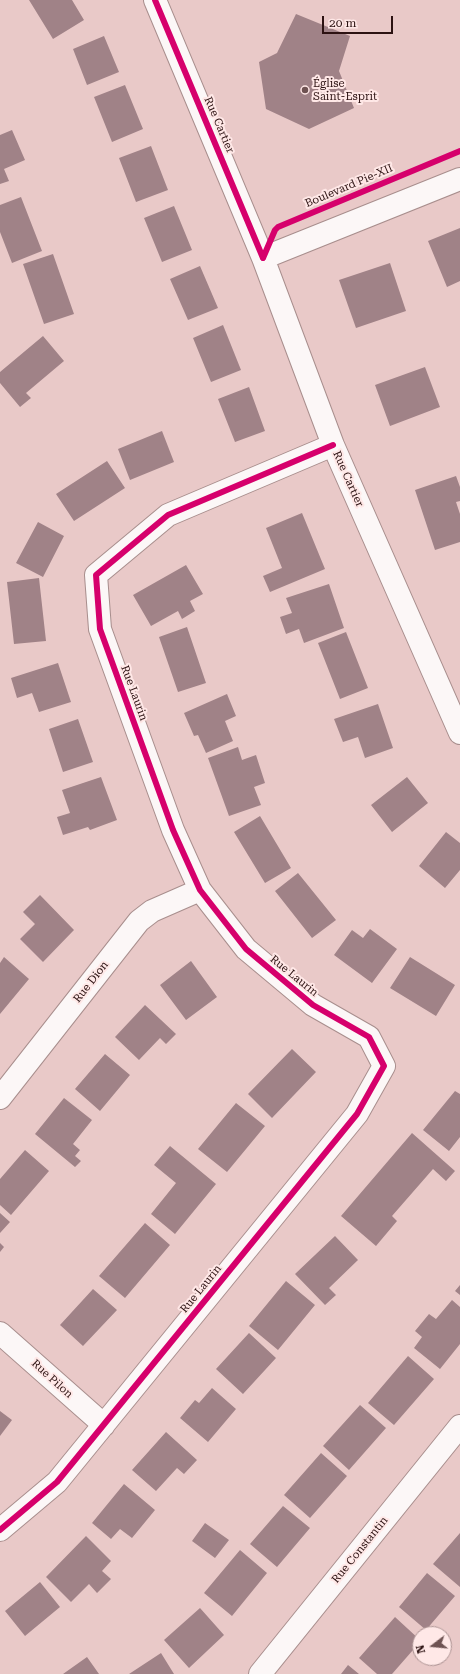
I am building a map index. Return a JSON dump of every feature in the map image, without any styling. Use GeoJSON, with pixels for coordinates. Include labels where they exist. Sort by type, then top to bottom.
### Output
{"type":"FeatureCollection","features":[{"type":"Feature","properties":{"kind":"street","name":"Rue Cartier"},"geometry":{"type":"LineString","coordinates":[[155,0],[263,258],[333,445],[460,733]]}},
{"type":"Feature","properties":{"kind":"street"},"geometry":{"type":"LineString","coordinates":[[263,258],[460,179]]}},
{"type":"Feature","properties":{"kind":"street","name":"Rue Laurin"},"geometry":{"type":"LineString","coordinates":[[0,1530],[56,1482],[104,1425],[357,1114],[384,1066],[369,1037],[312,1004],[246,949],[200,890],[173,830],[100,629],[96,575],[168,515],[333,445]]}},
{"type":"Feature","properties":{"kind":"street","name":"Rue Dion"},"geometry":{"type":"LineString","coordinates":[[0,1098],[139,921],[152,911],[200,890]]}},
{"type":"Feature","properties":{"kind":"street","name":"Rue Pilon"},"geometry":{"type":"LineString","coordinates":[[0,1333],[104,1425]]}},
{"type":"Feature","properties":{"kind":"street","name":"Rue Constantin"},"geometry":{"type":"LineString","coordinates":[[260,1674],[460,1426]]}},
{"type":"Feature","properties":{"kind":"building"},"geometry":{"type":"Polygon","coordinates":[[[29,0],[72,0],[84,20],[53,39],[29,0]]]}},
{"type":"Feature","properties":{"kind":"building","name":"Église Saint-Esprit"},"geometry":{"type":"Polygon","coordinates":[[[296,14],[350,36],[339,71],[354,108],[309,129],[266,109],[259,62],[277,53],[296,14]]]}},
{"type":"Feature","properties":{"kind":"building"},"geometry":{"type":"Polygon","coordinates":[[[104,36],[119,72],[87,85],[73,49],[104,36]]]}},
{"type":"Feature","properties":{"kind":"building"},"geometry":{"type":"Polygon","coordinates":[[[125,85],[143,129],[112,142],[94,97],[125,85]]]}},
{"type":"Feature","properties":{"kind":"building"},"geometry":{"type":"Polygon","coordinates":[[[12,130],[25,160],[4,169],[9,181],[0,184],[0,135],[12,130]]]}},
{"type":"Feature","properties":{"kind":"building"},"geometry":{"type":"Polygon","coordinates":[[[151,146],[168,190],[136,202],[119,158],[151,146]]]}},
{"type":"Feature","properties":{"kind":"building"},"geometry":{"type":"Polygon","coordinates":[[[21,197],[42,251],[12,263],[0,232],[0,205],[21,197]]]}},
{"type":"Feature","properties":{"kind":"building"},"geometry":{"type":"Polygon","coordinates":[[[174,206],[192,250],[162,262],[144,218],[174,206]]]}},
{"type":"Feature","properties":{"kind":"building"},"geometry":{"type":"Polygon","coordinates":[[[460,228],[460,281],[447,287],[428,241],[460,228]]]}},
{"type":"Feature","properties":{"kind":"building"},"geometry":{"type":"Polygon","coordinates":[[[53,254],[74,314],[44,324],[23,264],[53,254]]]}},
{"type":"Feature","properties":{"kind":"building"},"geometry":{"type":"Polygon","coordinates":[[[390,263],[406,311],[356,328],[339,280],[390,263]]]}},
{"type":"Feature","properties":{"kind":"building"},"geometry":{"type":"Polygon","coordinates":[[[200,266],[218,308],[188,320],[170,279],[200,266]]]}},
{"type":"Feature","properties":{"kind":"building"},"geometry":{"type":"Polygon","coordinates":[[[223,325],[241,370],[211,382],[193,338],[223,325]]]}},
{"type":"Feature","properties":{"kind":"building"},"geometry":{"type":"Polygon","coordinates":[[[43,336],[64,361],[26,393],[31,398],[20,407],[0,383],[0,372],[43,336]]]}},
{"type":"Feature","properties":{"kind":"building"},"geometry":{"type":"Polygon","coordinates":[[[425,367],[440,407],[390,426],[375,385],[425,367]]]}},
{"type":"Feature","properties":{"kind":"building"},"geometry":{"type":"Polygon","coordinates":[[[249,387],[265,431],[235,442],[218,399],[249,387]]]}},
{"type":"Feature","properties":{"kind":"building"},"geometry":{"type":"Polygon","coordinates":[[[162,431],[174,462],[130,480],[118,449],[162,431]]]}},
{"type":"Feature","properties":{"kind":"building"},"geometry":{"type":"Polygon","coordinates":[[[107,461],[125,488],[74,521],[56,494],[107,461]]]}},
{"type":"Feature","properties":{"kind":"building"},"geometry":{"type":"Polygon","coordinates":[[[456,476],[460,487],[460,501],[456,502],[460,514],[460,542],[435,550],[415,490],[456,476]]]}},
{"type":"Feature","properties":{"kind":"building"},"geometry":{"type":"Polygon","coordinates":[[[302,513],[325,569],[270,592],[263,576],[282,568],[266,528],[302,513]]]}},
{"type":"Feature","properties":{"kind":"building"},"geometry":{"type":"Polygon","coordinates":[[[38,522],[64,536],[43,577],[16,563],[38,522]]]}},
{"type":"Feature","properties":{"kind":"building"},"geometry":{"type":"Polygon","coordinates":[[[186,565],[203,594],[190,601],[195,611],[182,619],[178,611],[151,626],[133,595],[186,565]]]}},
{"type":"Feature","properties":{"kind":"building"},"geometry":{"type":"Polygon","coordinates":[[[39,578],[46,641],[14,644],[7,582],[39,578]]]}},
{"type":"Feature","properties":{"kind":"building"},"geometry":{"type":"Polygon","coordinates":[[[329,584],[344,628],[304,643],[299,629],[286,634],[280,617],[292,613],[286,598],[329,584]]]}},
{"type":"Feature","properties":{"kind":"building"},"geometry":{"type":"Polygon","coordinates":[[[187,627],[206,683],[178,692],[159,637],[187,627]]]}},
{"type":"Feature","properties":{"kind":"building"},"geometry":{"type":"Polygon","coordinates":[[[346,632],[368,688],[340,699],[318,643],[346,632]]]}},
{"type":"Feature","properties":{"kind":"building"},"geometry":{"type":"Polygon","coordinates":[[[58,663],[71,702],[39,712],[32,693],[17,698],[11,678],[58,663]]]}},
{"type":"Feature","properties":{"kind":"building"},"geometry":{"type":"Polygon","coordinates":[[[227,694],[236,716],[225,721],[233,741],[206,753],[198,735],[194,736],[184,713],[227,694]]]}},
{"type":"Feature","properties":{"kind":"building"},"geometry":{"type":"Polygon","coordinates":[[[378,704],[393,748],[365,758],[358,737],[343,742],[334,719],[378,704]]]}},
{"type":"Feature","properties":{"kind":"building"},"geometry":{"type":"Polygon","coordinates":[[[78,719],[93,762],[63,772],[49,729],[78,719]]]}},
{"type":"Feature","properties":{"kind":"building"},"geometry":{"type":"Polygon","coordinates":[[[238,747],[242,760],[256,755],[265,783],[254,787],[261,805],[229,816],[208,758],[238,747]]]}},
{"type":"Feature","properties":{"kind":"building"},"geometry":{"type":"Polygon","coordinates":[[[101,777],[117,820],[90,830],[88,827],[63,835],[57,817],[70,813],[62,790],[101,777]]]}},
{"type":"Feature","properties":{"kind":"building"},"geometry":{"type":"Polygon","coordinates":[[[407,777],[428,803],[392,832],[371,805],[407,777]]]}},
{"type":"Feature","properties":{"kind":"building"},"geometry":{"type":"Polygon","coordinates":[[[260,816],[291,868],[265,883],[234,832],[260,816]]]}},
{"type":"Feature","properties":{"kind":"building"},"geometry":{"type":"Polygon","coordinates":[[[446,832],[460,843],[460,870],[445,888],[419,866],[446,832]]]}},
{"type":"Feature","properties":{"kind":"building"},"geometry":{"type":"Polygon","coordinates":[[[298,873],[336,920],[312,938],[275,891],[298,873]]]}},
{"type":"Feature","properties":{"kind":"building"},"geometry":{"type":"Polygon","coordinates":[[[40,895],[74,930],[43,962],[20,939],[35,924],[23,912],[40,895]]]}},
{"type":"Feature","properties":{"kind":"building"},"geometry":{"type":"Polygon","coordinates":[[[370,929],[397,949],[372,983],[334,955],[352,930],[363,938],[370,929]]]}},
{"type":"Feature","properties":{"kind":"building"},"geometry":{"type":"Polygon","coordinates":[[[4,957],[29,979],[0,1014],[0,963],[4,957]]]}},
{"type":"Feature","properties":{"kind":"building"},"geometry":{"type":"Polygon","coordinates":[[[410,957],[455,985],[436,1016],[390,988],[410,957]]]}},
{"type":"Feature","properties":{"kind":"building"},"geometry":{"type":"Polygon","coordinates":[[[191,961],[217,997],[186,1020],[160,985],[191,961]]]}},
{"type":"Feature","properties":{"kind":"building"},"geometry":{"type":"Polygon","coordinates":[[[145,1005],[176,1034],[166,1044],[160,1038],[139,1060],[115,1037],[145,1005]]]}},
{"type":"Feature","properties":{"kind":"building"},"geometry":{"type":"Polygon","coordinates":[[[292,1049],[316,1072],[272,1118],[248,1094],[292,1049]]]}},
{"type":"Feature","properties":{"kind":"building"},"geometry":{"type":"Polygon","coordinates":[[[105,1054],[130,1075],[100,1111],[75,1089],[105,1054]]]}},
{"type":"Feature","properties":{"kind":"building"},"geometry":{"type":"Polygon","coordinates":[[[455,1091],[460,1094],[460,1137],[449,1151],[423,1130],[455,1091]]]}},
{"type":"Feature","properties":{"kind":"building"},"geometry":{"type":"Polygon","coordinates":[[[64,1098],[92,1120],[73,1144],[80,1150],[75,1156],[81,1161],[75,1167],[35,1134],[64,1098]]]}},
{"type":"Feature","properties":{"kind":"building"},"geometry":{"type":"Polygon","coordinates":[[[236,1103],[265,1126],[227,1172],[198,1149],[236,1103]]]}},
{"type":"Feature","properties":{"kind":"building"},"geometry":{"type":"Polygon","coordinates":[[[412,1133],[455,1171],[446,1181],[433,1169],[392,1216],[397,1221],[376,1246],[341,1216],[412,1133]]]}},
{"type":"Feature","properties":{"kind":"building"},"geometry":{"type":"Polygon","coordinates":[[[170,1146],[216,1184],[175,1234],[151,1214],[176,1183],[154,1165],[170,1146]]]}},
{"type":"Feature","properties":{"kind":"building"},"geometry":{"type":"Polygon","coordinates":[[[25,1150],[49,1171],[11,1215],[0,1205],[0,1179],[25,1150]]]}},
{"type":"Feature","properties":{"kind":"building"},"geometry":{"type":"Polygon","coordinates":[[[0,1213],[10,1222],[0,1233],[0,1213]]]}},
{"type":"Feature","properties":{"kind":"building"},"geometry":{"type":"Polygon","coordinates":[[[145,1223],[170,1245],[125,1298],[99,1276],[145,1223]]]}},
{"type":"Feature","properties":{"kind":"building"},"geometry":{"type":"Polygon","coordinates":[[[335,1236],[358,1260],[329,1288],[336,1295],[325,1305],[295,1274],[335,1236]]]}},
{"type":"Feature","properties":{"kind":"building"},"geometry":{"type":"Polygon","coordinates":[[[0,1243],[4,1247],[0,1252],[0,1243]]]}},
{"type":"Feature","properties":{"kind":"building"},"geometry":{"type":"Polygon","coordinates":[[[286,1281],[315,1305],[278,1350],[249,1326],[286,1281]]]}},
{"type":"Feature","properties":{"kind":"building"},"geometry":{"type":"Polygon","coordinates":[[[460,1285],[460,1295],[455,1291],[460,1285]]]}},
{"type":"Feature","properties":{"kind":"building"},"geometry":{"type":"Polygon","coordinates":[[[93,1289],[117,1310],[83,1346],[60,1325],[93,1289]]]}},
{"type":"Feature","properties":{"kind":"building"},"geometry":{"type":"Polygon","coordinates":[[[452,1300],[460,1307],[460,1344],[440,1369],[414,1348],[422,1337],[415,1331],[429,1314],[436,1319],[452,1300]]]}},
{"type":"Feature","properties":{"kind":"building"},"geometry":{"type":"Polygon","coordinates":[[[249,1333],[276,1358],[243,1394],[216,1369],[249,1333]]]}},
{"type":"Feature","properties":{"kind":"building"},"geometry":{"type":"Polygon","coordinates":[[[408,1356],[434,1379],[394,1425],[368,1403],[408,1356]]]}},
{"type":"Feature","properties":{"kind":"building"},"geometry":{"type":"Polygon","coordinates":[[[212,1388],[236,1409],[208,1442],[180,1418],[195,1400],[199,1403],[212,1388]]]}},
{"type":"Feature","properties":{"kind":"building"},"geometry":{"type":"Polygon","coordinates":[[[360,1405],[386,1428],[349,1470],[323,1446],[360,1405]]]}},
{"type":"Feature","properties":{"kind":"building"},"geometry":{"type":"Polygon","coordinates":[[[0,1411],[12,1420],[0,1436],[0,1411]]]}},
{"type":"Feature","properties":{"kind":"building"},"geometry":{"type":"Polygon","coordinates":[[[166,1432],[197,1460],[184,1474],[177,1468],[156,1491],[132,1470],[166,1432]]]}},
{"type":"Feature","properties":{"kind":"building"},"geometry":{"type":"Polygon","coordinates":[[[321,1453],[347,1476],[310,1518],[284,1495],[321,1453]]]}},
{"type":"Feature","properties":{"kind":"building"},"geometry":{"type":"Polygon","coordinates":[[[124,1484],[155,1510],[132,1538],[120,1529],[111,1539],[92,1523],[124,1484]]]}},
{"type":"Feature","properties":{"kind":"building"},"geometry":{"type":"Polygon","coordinates":[[[283,1506],[310,1528],[277,1567],[250,1544],[283,1506]]]}},
{"type":"Feature","properties":{"kind":"building"},"geometry":{"type":"Polygon","coordinates":[[[205,1523],[229,1540],[215,1558],[192,1541],[205,1523]]]}},
{"type":"Feature","properties":{"kind":"building"},"geometry":{"type":"Polygon","coordinates":[[[460,1533],[460,1587],[433,1564],[460,1533]]]}},
{"type":"Feature","properties":{"kind":"building"},"geometry":{"type":"Polygon","coordinates":[[[86,1536],[111,1561],[102,1571],[111,1579],[97,1593],[89,1584],[71,1602],[46,1577],[86,1536]]]}},
{"type":"Feature","properties":{"kind":"building"},"geometry":{"type":"Polygon","coordinates":[[[240,1550],[267,1573],[232,1616],[204,1593],[240,1550]]]}},
{"type":"Feature","properties":{"kind":"building"},"geometry":{"type":"Polygon","coordinates":[[[427,1573],[455,1596],[429,1626],[421,1626],[399,1607],[427,1573]]]}},
{"type":"Feature","properties":{"kind":"building"},"geometry":{"type":"Polygon","coordinates":[[[40,1582],[60,1607],[25,1636],[5,1611],[40,1582]]]}},
{"type":"Feature","properties":{"kind":"building"},"geometry":{"type":"Polygon","coordinates":[[[200,1608],[224,1635],[189,1668],[164,1640],[200,1608]]]}},
{"type":"Feature","properties":{"kind":"building"},"geometry":{"type":"Polygon","coordinates":[[[395,1617],[412,1633],[412,1651],[392,1674],[377,1674],[359,1658],[395,1617]]]}},
{"type":"Feature","properties":{"kind":"building"},"geometry":{"type":"Polygon","coordinates":[[[161,1653],[174,1674],[129,1674],[161,1653]]]}},
{"type":"Feature","properties":{"kind":"building"},"geometry":{"type":"Polygon","coordinates":[[[87,1657],[99,1674],[63,1674],[87,1657]]]}},
{"type":"Feature","properties":{"kind":"building"},"geometry":{"type":"Polygon","coordinates":[[[348,1665],[359,1674],[341,1674],[348,1665]]]}},
{"type":"Feature","properties":{"kind":"cycle path"},"geometry":{"type":"LineString","coordinates":[[155,0],[263,258]]}},
{"type":"Feature","properties":{"kind":"cycle path","name":"Boulevard Pie-XII"},"geometry":{"type":"LineString","coordinates":[[263,258],[275,230],[278,227],[460,151]]}},
{"type":"Feature","properties":{"kind":"cycle path"},"geometry":{"type":"LineString","coordinates":[[0,1530],[57,1482],[357,1114],[384,1066],[369,1037],[313,1005],[246,949],[200,890],[173,830],[100,629],[96,575],[168,515],[333,445]]}},
{"type":"Feature","properties":{"kind":"place","name":"Église Saint-Esprit"},"geometry":{"type":"Point","coordinates":[305,90]}}]}
